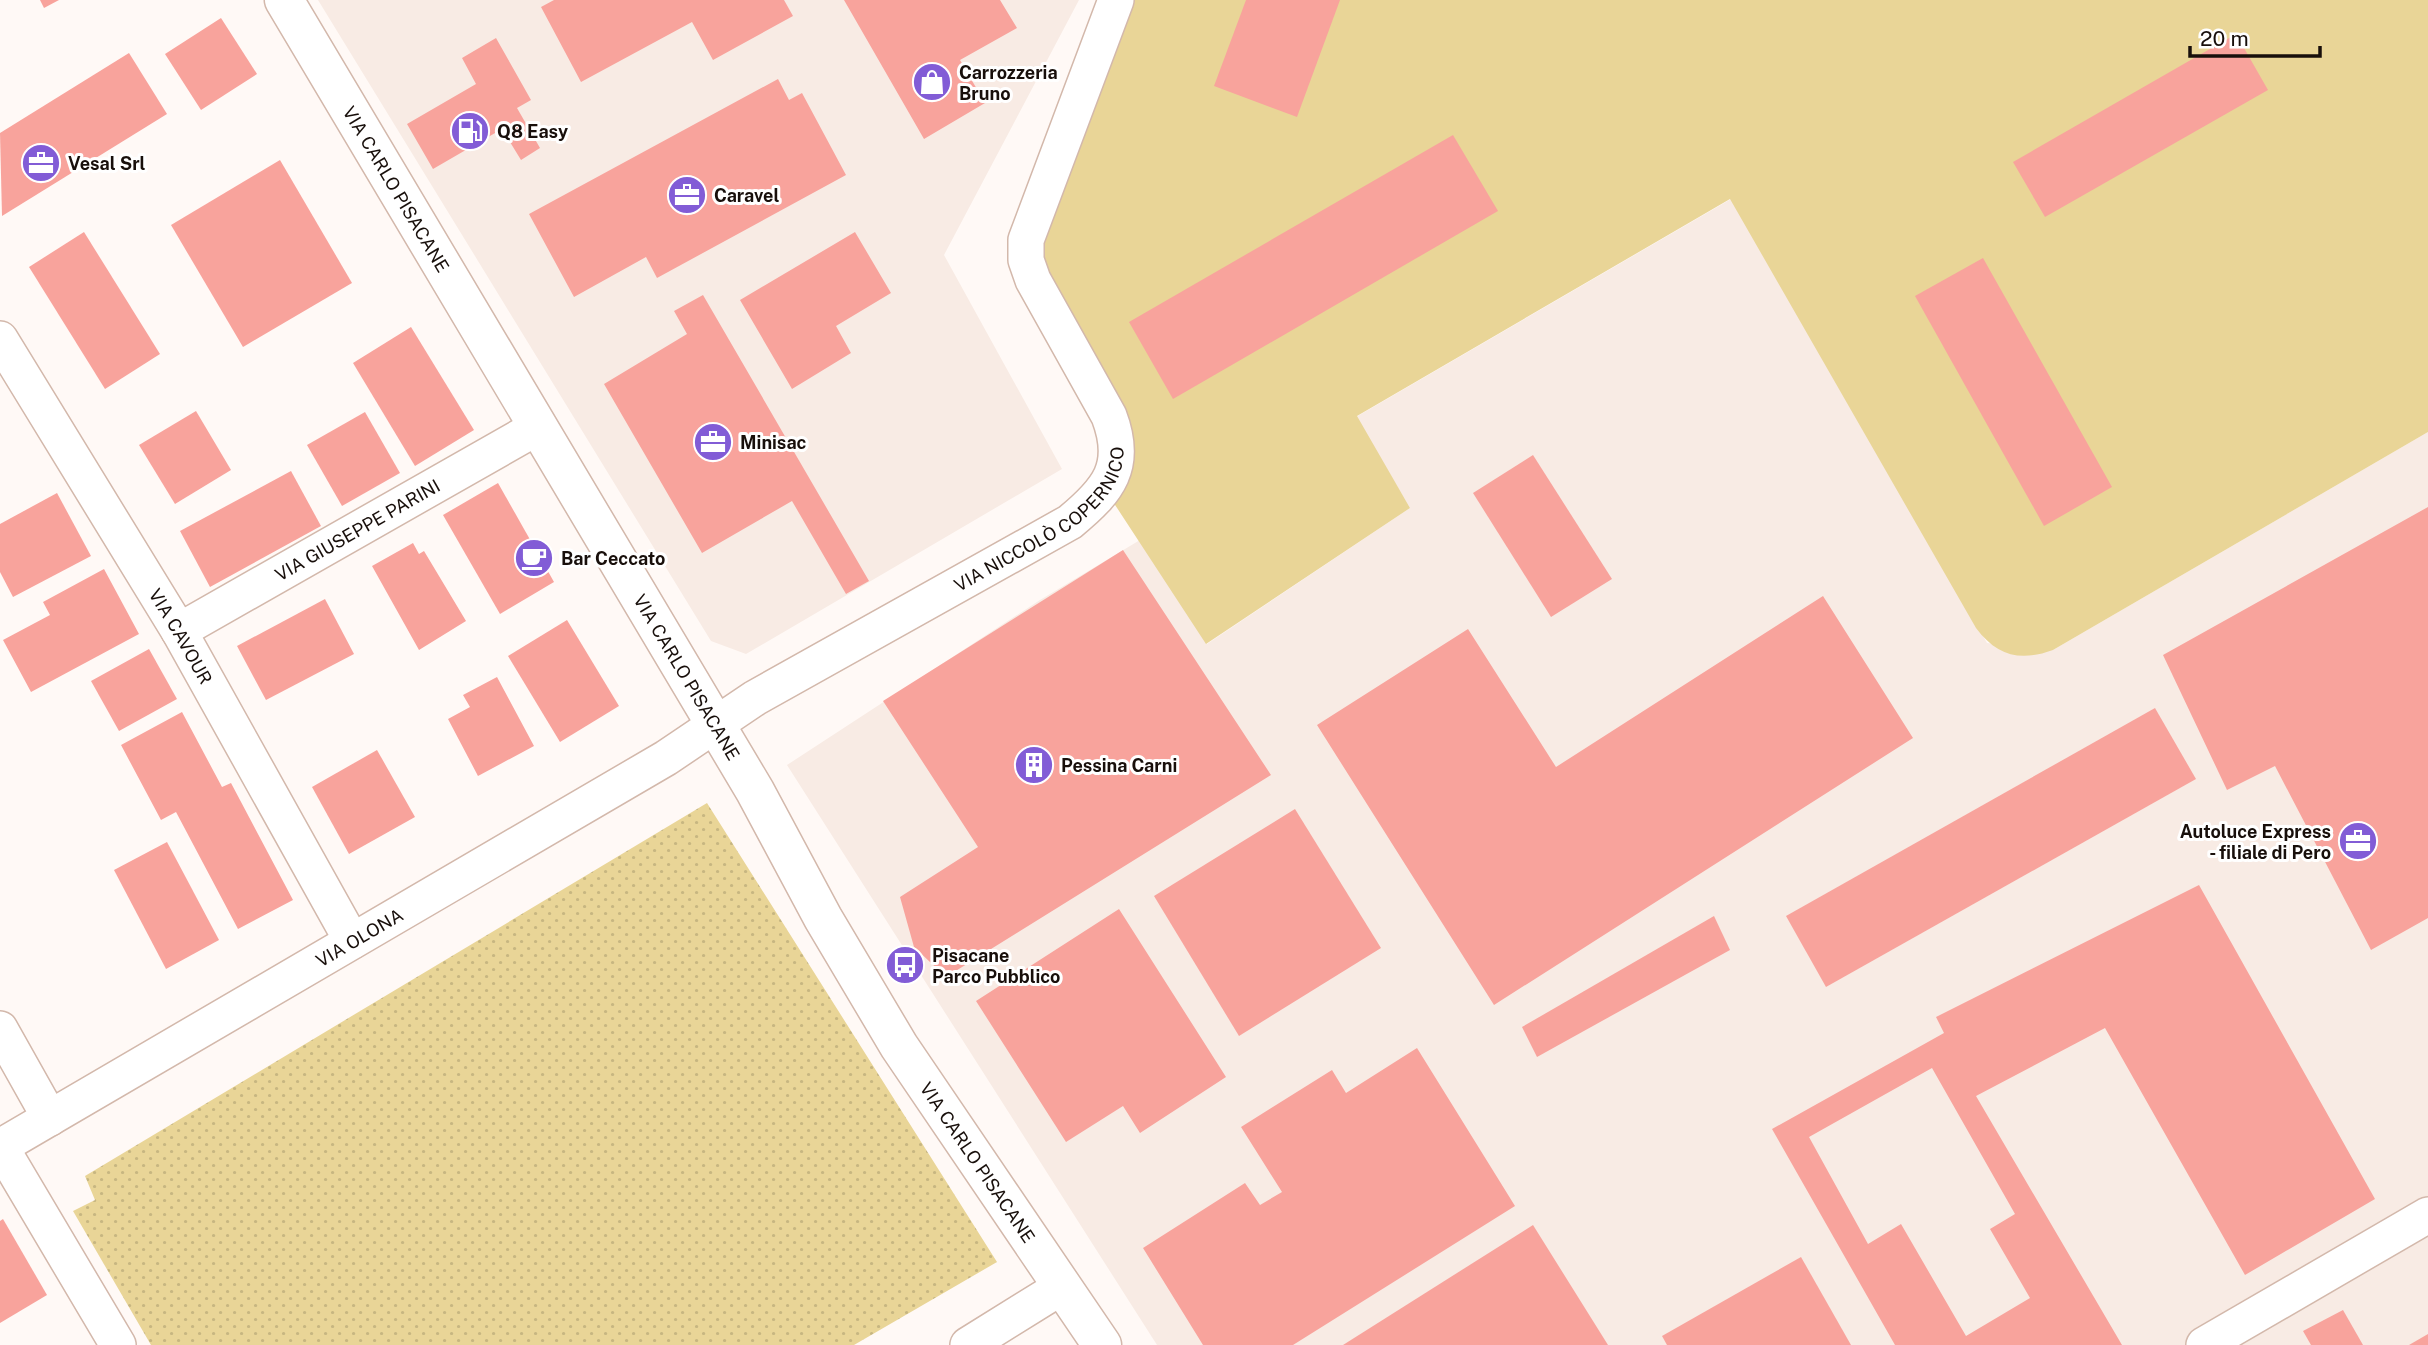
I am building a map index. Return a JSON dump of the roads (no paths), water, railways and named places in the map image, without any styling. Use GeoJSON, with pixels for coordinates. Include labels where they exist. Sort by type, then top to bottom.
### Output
{"type":"FeatureCollection","features":[{"type":"Feature","properties":{"kind":"street","name":"VIA CARLO PISACANE"},"geometry":{"type":"LineString","coordinates":[[284,0],[536,428],[716,724],[822,918],[899,1046],[1102,1345]]}},
{"type":"Feature","properties":{"kind":"street","name":"VIA NICCOLÒ COPERNICO"},"geometry":{"type":"LineString","coordinates":[[716,724],[755,698],[1070,522],[1090,506],[1104,488],[1119,453],[1116,436],[1109,416],[1033,280],[1026,260],[1026,240],[1116,0]]}},
{"type":"Feature","properties":{"kind":"street","name":"VIA CAVOUR"},"geometry":{"type":"LineString","coordinates":[[0,339],[179,631],[352,941]]}},
{"type":"Feature","properties":{"kind":"street","name":"VIA GIUSEPPE PARINI"},"geometry":{"type":"LineString","coordinates":[[179,631],[536,428]]}},
{"type":"Feature","properties":{"kind":"street","name":"VIA OLONA"},"geometry":{"type":"LineString","coordinates":[[0,1147],[666,758],[716,724]]}},
{"type":"Feature","properties":{"kind":"street"},"geometry":{"type":"LineString","coordinates":[[0,1029],[50,1118]]}},
{"type":"Feature","properties":{"kind":"street"},"geometry":{"type":"LineString","coordinates":[[0,1147],[117,1345]]}},
{"type":"Feature","properties":{"kind":"street"},"geometry":{"type":"LineString","coordinates":[[2204,1345],[2428,1215]]}},
{"type":"Feature","properties":{"kind":"street"},"geometry":{"type":"LineString","coordinates":[[968,1345],[1063,1286]]}},
{"type":"Feature","properties":{"kind":"place","name":"Carrozzeria Bruno"},"geometry":{"type":"Point","coordinates":[932,82]}},
{"type":"Feature","properties":{"kind":"place","name":"Q8 Easy"},"geometry":{"type":"Point","coordinates":[470,131]}},
{"type":"Feature","properties":{"kind":"place","name":"Vesal Srl"},"geometry":{"type":"Point","coordinates":[41,163]}},
{"type":"Feature","properties":{"kind":"place","name":"Caravel"},"geometry":{"type":"Point","coordinates":[687,195]}},
{"type":"Feature","properties":{"kind":"place","name":"Minisac"},"geometry":{"type":"Point","coordinates":[713,442]}},
{"type":"Feature","properties":{"kind":"place","name":"Bar Ceccato"},"geometry":{"type":"Point","coordinates":[534,558]}},
{"type":"Feature","properties":{"kind":"place","name":"Pessina Carni"},"geometry":{"type":"Point","coordinates":[1034,765]}},
{"type":"Feature","properties":{"kind":"place","name":"Autoluce Express - filiale di Pero"},"geometry":{"type":"Point","coordinates":[2358,841]}},
{"type":"Feature","properties":{"kind":"place","name":"Pisacane Parco Pubblico"},"geometry":{"type":"Point","coordinates":[905,965]}}]}
